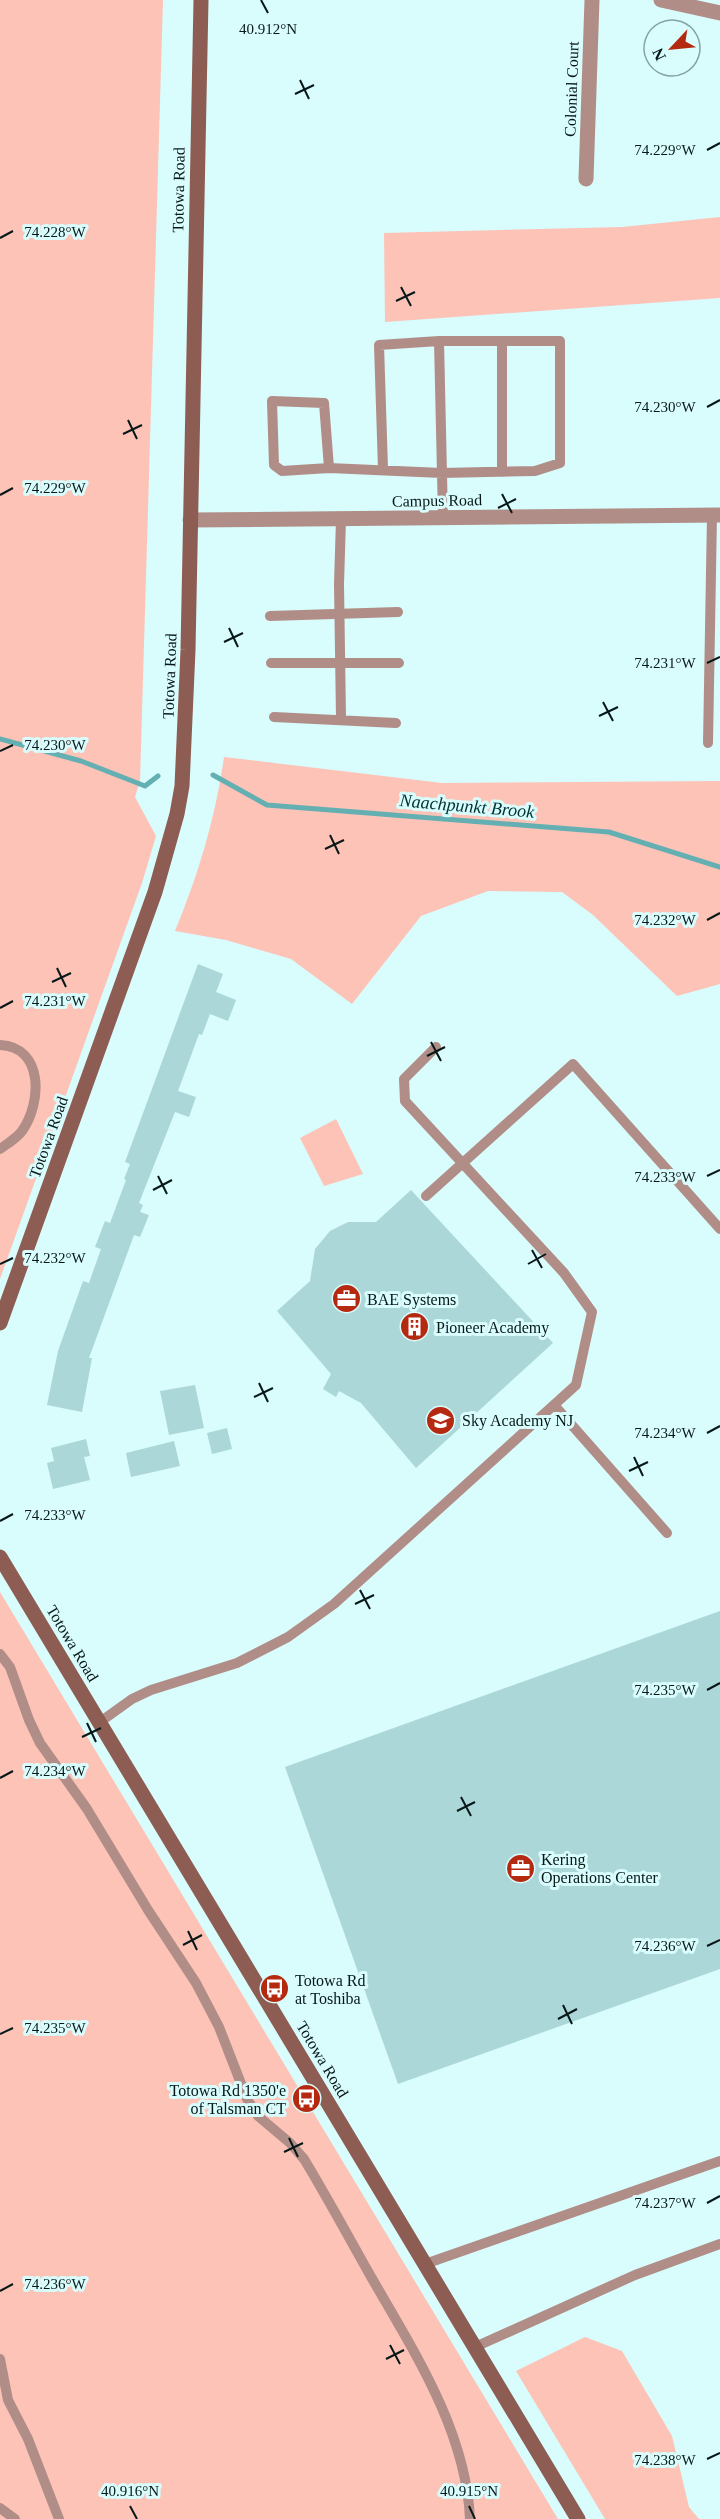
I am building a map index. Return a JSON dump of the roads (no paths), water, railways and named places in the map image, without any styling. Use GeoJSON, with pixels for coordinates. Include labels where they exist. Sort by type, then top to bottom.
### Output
{"type":"FeatureCollection","features":[{"type":"Feature","properties":{"kind":"main road","name":"Totowa Road"},"geometry":{"type":"LineString","coordinates":[[0,1323],[151,903],[177,814],[184,756],[201,0]]}},
{"type":"Feature","properties":{"kind":"main road","name":"Totowa Road"},"geometry":{"type":"LineString","coordinates":[[0,1557],[578,2519]]}},
{"type":"Feature","properties":{"kind":"street","name":"Colonial Court"},"geometry":{"type":"LineString","coordinates":[[586,179],[592,0]]}},
{"type":"Feature","properties":{"kind":"street"},"geometry":{"type":"LineString","coordinates":[[661,0],[720,13]]}},
{"type":"Feature","properties":{"kind":"street","name":"Campus Road"},"geometry":{"type":"LineString","coordinates":[[190,520],[716,515]]}},
{"type":"Feature","properties":{"kind":"lane"},"geometry":{"type":"LineString","coordinates":[[329,468],[324,403],[272,401],[274,465],[282,471],[329,468],[442,473],[502,472],[535,471],[560,464],[562,440],[560,340],[439,341],[379,345],[383,469]]}},
{"type":"Feature","properties":{"kind":"lane"},"geometry":{"type":"LineString","coordinates":[[439,341],[443,518]]}},
{"type":"Feature","properties":{"kind":"lane"},"geometry":{"type":"LineString","coordinates":[[502,341],[502,472]]}},
{"type":"Feature","properties":{"kind":"lane"},"geometry":{"type":"LineString","coordinates":[[708,743],[716,515]]}},
{"type":"Feature","properties":{"kind":"lane"},"geometry":{"type":"LineString","coordinates":[[341,519],[339,612],[341,719]]}},
{"type":"Feature","properties":{"kind":"lane"},"geometry":{"type":"LineString","coordinates":[[270,616],[339,612],[398,612]]}},
{"type":"Feature","properties":{"kind":"lane"},"geometry":{"type":"LineString","coordinates":[[271,663],[399,663]]}},
{"type":"Feature","properties":{"kind":"lane"},"geometry":{"type":"LineString","coordinates":[[274,717],[396,723]]}},
{"type":"Feature","properties":{"kind":"lane"},"geometry":{"type":"LineString","coordinates":[[0,1045],[20,1050],[27,1056],[36,1085],[36,1102],[30,1119],[21,1134],[0,1149]]}},
{"type":"Feature","properties":{"kind":"lane"},"geometry":{"type":"LineString","coordinates":[[100,1722],[132,1699],[151,1690],[237,1663],[288,1637],[334,1604],[576,1385],[592,1312],[564,1273],[461,1166],[405,1101],[404,1079],[435,1047]]}},
{"type":"Feature","properties":{"kind":"lane"},"geometry":{"type":"LineString","coordinates":[[426,1196],[573,1064],[720,1229]]}},
{"type":"Feature","properties":{"kind":"lane"},"geometry":{"type":"LineString","coordinates":[[555,1406],[667,1533]]}},
{"type":"Feature","properties":{"kind":"lane"},"geometry":{"type":"LineString","coordinates":[[0,1654],[10,1667],[28,1720],[40,1743],[87,1809],[148,1910],[196,1983],[219,2027],[247,2099],[258,2116],[290,2143],[304,2159],[424,2369],[455,2441],[468,2487],[470,2519]]}},
{"type":"Feature","properties":{"kind":"lane"},"geometry":{"type":"LineString","coordinates":[[425,2264],[720,2161]]}},
{"type":"Feature","properties":{"kind":"lane"},"geometry":{"type":"LineString","coordinates":[[475,2347],[635,2275],[720,2244]]}},
{"type":"Feature","properties":{"kind":"lane"},"geometry":{"type":"LineString","coordinates":[[0,2359],[8,2400],[28,2439],[59,2519]]}},
{"type":"Feature","properties":{"kind":"lane"},"geometry":{"type":"LineString","coordinates":[[0,2508],[15,2519]]}},
{"type":"Feature","properties":{"kind":"waterway","name":"Naachpunkt Brook"},"geometry":{"type":"LineString","coordinates":[[0,739],[81,761],[145,786],[158,776]]}},
{"type":"Feature","properties":{"kind":"waterway","name":"Naachpunkt Brook"},"geometry":{"type":"LineString","coordinates":[[213,775],[267,805],[609,832],[720,867]]}},
{"type":"Feature","properties":{"kind":"place","name":"BAE Systems"},"geometry":{"type":"Point","coordinates":[346,1299]}},
{"type":"Feature","properties":{"kind":"place","name":"Pioneer Academy"},"geometry":{"type":"Point","coordinates":[415,1327]}},
{"type":"Feature","properties":{"kind":"place","name":"Sky Academy NJ"},"geometry":{"type":"Point","coordinates":[441,1420]}},
{"type":"Feature","properties":{"kind":"place","name":"Kering Operations Center"},"geometry":{"type":"Point","coordinates":[520,1868]}},
{"type":"Feature","properties":{"kind":"place","name":"Totowa Rd at Toshiba"},"geometry":{"type":"Point","coordinates":[274,1989]}},
{"type":"Feature","properties":{"kind":"place","name":"Totowa Rd 1350'e of Talsman CT"},"geometry":{"type":"Point","coordinates":[307,2099]}}]}
